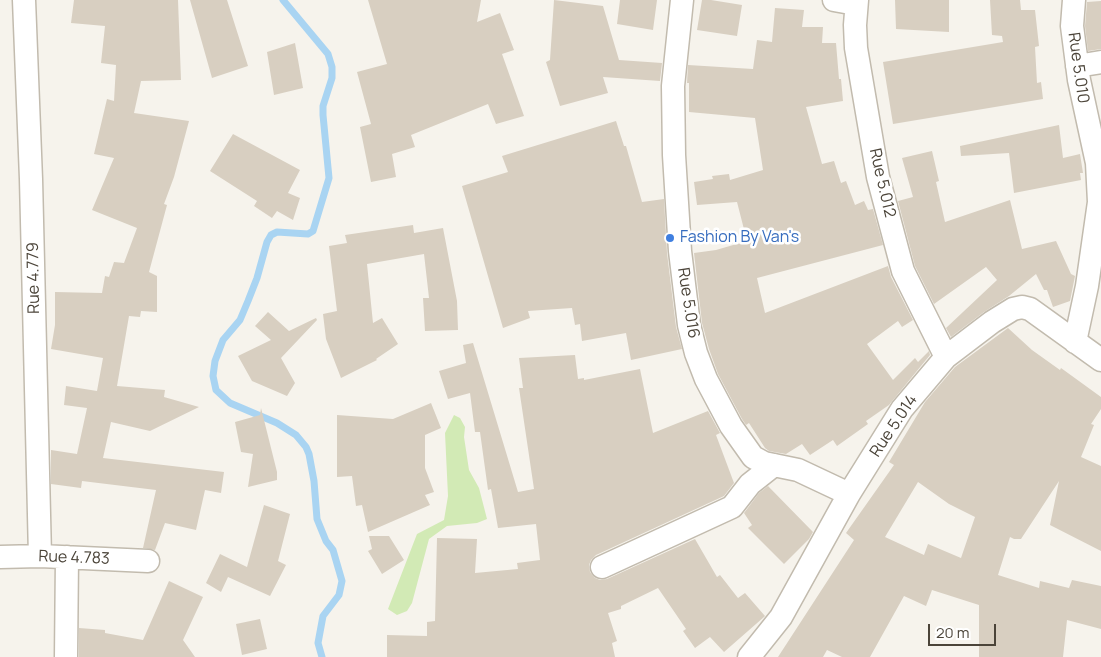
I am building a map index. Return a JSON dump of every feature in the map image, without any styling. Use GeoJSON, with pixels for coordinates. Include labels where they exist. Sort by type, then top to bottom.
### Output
{"type":"FeatureCollection","features":[{"type":"Feature","properties":{"kind":"street","name":"Rue 4.779"},"geometry":{"type":"LineString","coordinates":[[24,0],[32,179],[40,556]]}},
{"type":"Feature","properties":{"kind":"street","name":"Rue 5.016"},"geometry":{"type":"LineString","coordinates":[[682,0],[673,86],[674,155],[680,251],[689,325],[696,353],[706,379],[731,426],[753,457],[759,461],[798,470],[849,494]]}},
{"type":"Feature","properties":{"kind":"street","name":"Rue 5.010"},"geometry":{"type":"LineString","coordinates":[[1074,0],[1072,26],[1084,106],[1097,163],[1099,202],[1087,286],[1075,342]]}},
{"type":"Feature","properties":{"kind":"street","name":"Rue 5.012"},"geometry":{"type":"LineString","coordinates":[[849,1],[878,178],[904,271],[946,357]]}},
{"type":"Feature","properties":{"kind":"street"},"geometry":{"type":"LineString","coordinates":[[1077,66],[1101,62]]}},
{"type":"Feature","properties":{"kind":"street","name":"Rue 5.014"},"geometry":{"type":"LineString","coordinates":[[749,657],[781,617],[849,494],[902,409],[946,357],[992,322],[1013,309],[1022,307],[1030,309],[1101,360]]}},
{"type":"Feature","properties":{"kind":"street"},"geometry":{"type":"LineString","coordinates":[[602,567],[732,507],[750,484],[774,465]]}},
{"type":"Feature","properties":{"kind":"street","name":"Rue 4.783"},"geometry":{"type":"LineString","coordinates":[[0,557],[40,556],[148,561]]}},
{"type":"Feature","properties":{"kind":"street"},"geometry":{"type":"LineString","coordinates":[[66,657],[67,557]]}},
{"type":"Feature","properties":{"kind":"green space"},"geometry":{"type":"Polygon","coordinates":[[[454,415],[460,418],[465,427],[464,437],[469,470],[479,488],[487,519],[477,523],[447,526],[429,539],[412,603],[407,611],[397,615],[388,609],[417,534],[444,520],[448,496],[445,433],[454,415]]]}},
{"type":"Feature","properties":{"kind":"building"},"geometry":{"type":"Polygon","coordinates":[[[74,0],[178,0],[181,80],[141,81],[134,113],[189,121],[174,177],[164,204],[167,205],[149,272],[157,276],[157,312],[141,311],[140,317],[129,316],[117,386],[165,390],[164,397],[199,407],[150,431],[111,422],[103,458],[224,472],[221,493],[205,490],[196,530],[165,523],[155,550],[143,548],[156,490],[82,481],[81,488],[51,484],[51,450],[77,454],[87,408],[64,405],[66,386],[97,391],[103,358],[51,349],[55,325],[55,292],[102,293],[105,276],[109,277],[114,262],[124,263],[137,228],[92,210],[114,158],[94,154],[107,99],[114,101],[116,65],[101,63],[105,26],[71,23],[74,0]]]}},
{"type":"Feature","properties":{"kind":"building"},"geometry":{"type":"Polygon","coordinates":[[[190,0],[227,0],[248,66],[212,78],[190,0]]]}},
{"type":"Feature","properties":{"kind":"building"},"geometry":{"type":"Polygon","coordinates":[[[368,0],[481,0],[477,22],[500,13],[514,50],[502,54],[524,116],[496,124],[488,104],[411,135],[415,147],[392,154],[396,177],[371,182],[360,127],[371,124],[357,72],[387,64],[368,0]]]}},
{"type":"Feature","properties":{"kind":"building"},"geometry":{"type":"Polygon","coordinates":[[[554,0],[603,6],[619,60],[662,63],[660,81],[603,77],[608,93],[560,106],[546,62],[550,60],[554,0]]]}},
{"type":"Feature","properties":{"kind":"building"},"geometry":{"type":"Polygon","coordinates":[[[620,0],[657,0],[653,30],[617,24],[620,0]]]}},
{"type":"Feature","properties":{"kind":"building"},"geometry":{"type":"Polygon","coordinates":[[[702,0],[742,5],[737,36],[697,30],[702,0]]]}},
{"type":"Feature","properties":{"kind":"building"},"geometry":{"type":"Polygon","coordinates":[[[895,0],[949,0],[949,32],[896,29],[895,0]]]}},
{"type":"Feature","properties":{"kind":"building"},"geometry":{"type":"Polygon","coordinates":[[[990,0],[1020,0],[1021,10],[1035,10],[1039,46],[1035,47],[1037,83],[1041,82],[1043,99],[893,124],[883,62],[1003,42],[1002,36],[992,35],[990,0]]]}},
{"type":"Feature","properties":{"kind":"building"},"geometry":{"type":"Polygon","coordinates":[[[1101,1],[1101,49],[1088,51],[1085,26],[1087,2],[1101,1]]]}},
{"type":"Feature","properties":{"kind":"building"},"geometry":{"type":"Polygon","coordinates":[[[775,8],[804,10],[802,27],[823,27],[822,43],[836,43],[843,101],[806,107],[822,164],[834,161],[841,183],[846,181],[855,205],[864,201],[868,210],[873,209],[883,245],[757,278],[765,313],[888,266],[891,277],[913,320],[902,327],[898,321],[867,344],[893,380],[915,358],[918,362],[929,351],[930,355],[889,405],[866,421],[868,424],[837,446],[833,440],[810,455],[802,444],[786,454],[769,451],[765,448],[749,423],[746,425],[742,419],[718,374],[709,349],[702,323],[694,253],[716,250],[747,241],[737,202],[697,205],[694,182],[713,179],[712,176],[729,174],[730,180],[763,170],[755,118],[689,112],[688,65],[753,69],[757,40],[772,42],[775,8]]]}},
{"type":"Feature","properties":{"kind":"building"},"geometry":{"type":"Polygon","coordinates":[[[295,43],[303,88],[274,95],[267,52],[295,43]]]}},
{"type":"Feature","properties":{"kind":"building"},"geometry":{"type":"Polygon","coordinates":[[[616,121],[624,146],[626,146],[642,202],[664,199],[667,253],[676,327],[682,349],[631,360],[626,333],[582,341],[580,324],[575,325],[572,308],[528,311],[530,318],[503,328],[462,186],[508,172],[502,156],[616,121]]]}},
{"type":"Feature","properties":{"kind":"building"},"geometry":{"type":"Polygon","coordinates":[[[1059,125],[1063,158],[1080,154],[1083,173],[1080,173],[1081,180],[1014,193],[1009,153],[961,156],[960,146],[1059,125]]]}},
{"type":"Feature","properties":{"kind":"building"},"geometry":{"type":"Polygon","coordinates":[[[233,134],[300,170],[288,193],[300,198],[293,220],[277,211],[272,218],[254,206],[257,201],[210,171],[233,134]]]}},
{"type":"Feature","properties":{"kind":"building"},"geometry":{"type":"Polygon","coordinates":[[[932,151],[939,181],[936,182],[945,222],[1010,200],[1022,249],[1056,241],[1071,274],[1075,276],[1070,301],[1053,307],[1047,290],[1044,290],[1036,274],[1009,296],[951,337],[946,328],[997,280],[986,267],[934,304],[915,266],[898,201],[913,197],[902,158],[932,151]]]}},
{"type":"Feature","properties":{"kind":"building"},"geometry":{"type":"Polygon","coordinates":[[[413,225],[414,233],[443,228],[457,301],[458,330],[425,331],[423,298],[429,298],[424,254],[367,264],[373,323],[382,318],[398,344],[377,360],[341,378],[326,339],[323,314],[337,311],[329,246],[347,243],[345,235],[413,225]]]}},
{"type":"Feature","properties":{"kind":"building"},"geometry":{"type":"Polygon","coordinates":[[[268,312],[289,331],[316,318],[317,320],[281,358],[295,383],[287,396],[252,381],[238,356],[271,340],[255,326],[268,312]]]}},
{"type":"Feature","properties":{"kind":"building"},"geometry":{"type":"Polygon","coordinates":[[[1008,328],[1032,350],[1101,397],[1101,409],[1091,424],[1094,425],[1081,457],[1101,466],[1101,551],[1050,525],[1059,481],[1021,539],[1010,537],[998,575],[1039,588],[1040,581],[1069,588],[1072,580],[1101,586],[1101,629],[1067,620],[1063,657],[979,657],[979,605],[932,590],[926,606],[904,596],[870,657],[842,657],[827,650],[823,657],[778,657],[854,540],[846,533],[894,465],[889,462],[925,402],[955,367],[1008,328]],[[918,482],[885,537],[924,555],[928,544],[961,558],[975,517],[949,504],[918,482]]]}},
{"type":"Feature","properties":{"kind":"building"},"geometry":{"type":"Polygon","coordinates":[[[473,343],[518,492],[534,489],[519,388],[523,388],[519,358],[575,355],[578,379],[584,378],[584,380],[640,369],[653,433],[708,411],[720,433],[716,435],[734,483],[724,496],[596,555],[589,565],[590,572],[595,578],[600,580],[607,579],[695,539],[717,577],[720,575],[738,598],[745,593],[765,616],[724,652],[710,637],[695,648],[683,631],[686,629],[658,588],[621,606],[621,609],[608,613],[617,641],[612,643],[615,657],[387,657],[387,635],[427,636],[427,622],[435,621],[437,538],[477,539],[475,573],[518,569],[517,563],[540,560],[536,524],[498,528],[491,489],[488,490],[480,432],[475,432],[470,393],[448,399],[439,371],[466,363],[463,345],[473,343]]]}},
{"type":"Feature","properties":{"kind":"building"},"geometry":{"type":"Polygon","coordinates":[[[431,403],[441,428],[425,435],[425,468],[434,492],[425,495],[430,505],[368,532],[362,505],[356,506],[352,476],[337,477],[337,415],[393,419],[431,403]]]}},
{"type":"Feature","properties":{"kind":"building"},"geometry":{"type":"Polygon","coordinates":[[[261,408],[277,472],[277,480],[248,487],[253,454],[241,452],[235,422],[260,415],[261,408]]]}},
{"type":"Feature","properties":{"kind":"building"},"geometry":{"type":"Polygon","coordinates":[[[768,486],[813,532],[809,539],[784,564],[748,528],[752,525],[744,513],[759,493],[768,486]]]}},
{"type":"Feature","properties":{"kind":"building"},"geometry":{"type":"Polygon","coordinates":[[[264,505],[290,514],[278,561],[286,565],[270,596],[228,577],[221,592],[206,583],[220,554],[247,567],[264,505]]]}},
{"type":"Feature","properties":{"kind":"building"},"geometry":{"type":"Polygon","coordinates":[[[369,536],[389,536],[404,560],[382,574],[368,551],[372,549],[369,536]]]}},
{"type":"Feature","properties":{"kind":"building"},"geometry":{"type":"Polygon","coordinates":[[[169,581],[203,597],[183,640],[195,657],[79,657],[79,628],[105,630],[105,633],[143,640],[169,581]]]}},
{"type":"Feature","properties":{"kind":"building"},"geometry":{"type":"Polygon","coordinates":[[[260,619],[267,649],[242,655],[236,624],[260,619]]]}},
{"type":"Feature","properties":{"kind":"waterway"},"geometry":{"type":"LineString","coordinates":[[283,0],[328,54],[332,67],[332,78],[323,106],[329,178],[313,231],[308,234],[277,232],[271,235],[267,242],[257,278],[240,320],[223,340],[215,361],[213,376],[216,390],[230,403],[277,423],[296,435],[309,454],[314,481],[317,519],[326,541],[333,550],[342,581],[339,595],[323,616],[318,643],[322,657]]}},
{"type":"Feature","properties":{"kind":"place","name":"Fashion By Van's"},"geometry":{"type":"Point","coordinates":[670,238]}}]}
